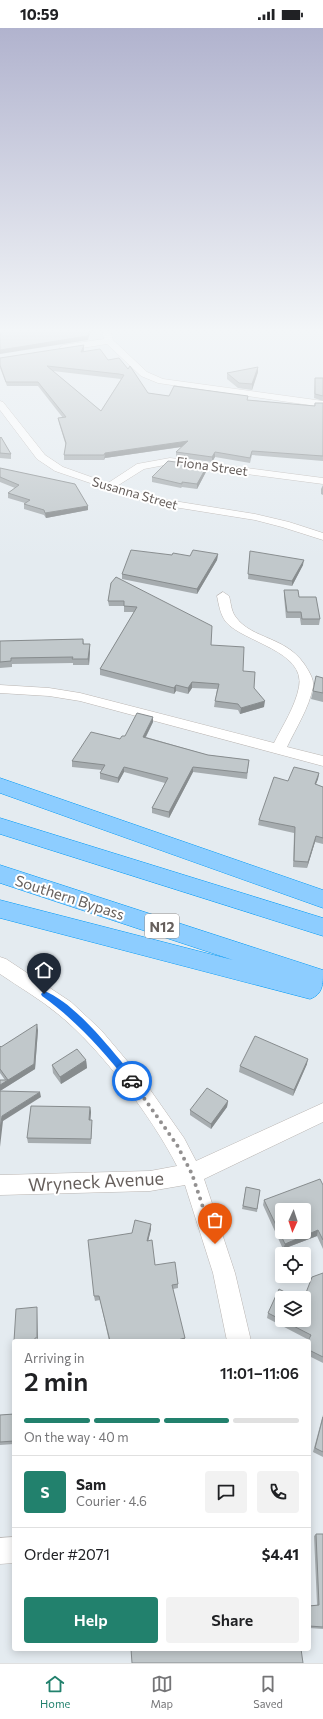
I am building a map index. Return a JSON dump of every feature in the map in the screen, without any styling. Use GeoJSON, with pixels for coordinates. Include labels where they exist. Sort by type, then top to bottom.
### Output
{"type":"FeatureCollection","features":[{"type":"Feature","properties":{"kind":"highway"},"geometry":{"type":"LineString","coordinates":[[0,785],[323,900]]}},
{"type":"Feature","properties":{"kind":"highway"},"geometry":{"type":"LineString","coordinates":[[0,826],[323,927]]}},
{"type":"Feature","properties":{"kind":"highway","name":"Southern Bypass"},"geometry":{"type":"LineString","coordinates":[[0,874],[323,980]]}},
{"type":"Feature","properties":{"kind":"highway"},"geometry":{"type":"LineString","coordinates":[[0,909],[231,970],[323,991]]}},
{"type":"Feature","properties":{"kind":"street","name":"Susanna Street"},"geometry":{"type":"LineString","coordinates":[[2,406],[34,450],[49,463],[74,475],[108,487],[167,504],[269,520],[323,537]]}},
{"type":"Feature","properties":{"kind":"street","name":"Fiona Street"},"geometry":{"type":"LineString","coordinates":[[108,487],[141,466],[170,461],[323,481]]}},
{"type":"Feature","properties":{"kind":"street"},"geometry":{"type":"LineString","coordinates":[[223,596],[225,608],[237,624],[291,654],[302,667],[306,687],[279,749]]}},
{"type":"Feature","properties":{"kind":"street"},"geometry":{"type":"LineString","coordinates":[[0,689],[49,692],[80,697],[323,761]]}},
{"type":"Feature","properties":{"kind":"street"},"geometry":{"type":"LineString","coordinates":[[0,964],[64,1008],[94,1036],[137,1087],[177,1145],[192,1174],[224,1273],[239,1339]]}},
{"type":"Feature","properties":{"kind":"street","name":"Wryneck Avenue"},"geometry":{"type":"LineString","coordinates":[[0,1185],[150,1181],[192,1174],[323,1112]]}},
{"type":"Feature","properties":{"kind":"street"},"geometry":{"type":"LineString","coordinates":[[0,1551],[12,1550]]}},
{"type":"Feature","properties":{"kind":"building"},"geometry":{"type":"Polygon","coordinates":[[[57,406],[95,406],[101,411],[104,406],[323,406],[323,456],[252,451],[250,458],[215,452],[212,457],[176,452],[188,441],[105,453],[104,455],[64,455],[66,443],[58,418],[66,417],[57,406]]]}},
{"type":"Feature","properties":{"kind":"building"},"geometry":{"type":"Polygon","coordinates":[[[1,437],[11,454],[0,453],[1,437]]]}},
{"type":"Feature","properties":{"kind":"building"},"geometry":{"type":"Polygon","coordinates":[[[168,461],[207,466],[197,484],[182,482],[182,484],[152,477],[168,461]]]}},
{"type":"Feature","properties":{"kind":"building"},"geometry":{"type":"Polygon","coordinates":[[[0,468],[75,484],[88,506],[45,513],[44,510],[24,504],[30,500],[8,493],[19,485],[0,477],[0,468]]]}},
{"type":"Feature","properties":{"kind":"building"},"geometry":{"type":"Polygon","coordinates":[[[131,550],[172,555],[173,553],[190,556],[193,550],[218,554],[197,589],[122,574],[131,550]]]}},
{"type":"Feature","properties":{"kind":"building"},"geometry":{"type":"Polygon","coordinates":[[[250,551],[304,560],[292,581],[248,574],[250,551]]]}},
{"type":"Feature","properties":{"kind":"building"},"geometry":{"type":"Polygon","coordinates":[[[116,577],[212,626],[211,645],[244,647],[243,671],[255,672],[254,688],[265,701],[241,708],[238,704],[215,701],[219,684],[192,682],[188,688],[176,685],[174,688],[100,669],[137,607],[124,606],[124,601],[108,601],[111,583],[116,577]]]}},
{"type":"Feature","properties":{"kind":"building"},"geometry":{"type":"Polygon","coordinates":[[[284,590],[298,590],[299,597],[316,597],[320,619],[302,619],[301,612],[287,612],[284,590]]]}},
{"type":"Feature","properties":{"kind":"building"},"geometry":{"type":"Polygon","coordinates":[[[83,639],[83,644],[90,644],[88,659],[72,659],[73,657],[11,658],[11,661],[0,662],[0,641],[83,639]]]}},
{"type":"Feature","properties":{"kind":"building"},"geometry":{"type":"Polygon","coordinates":[[[316,676],[323,678],[323,693],[313,691],[316,676]]]}},
{"type":"Feature","properties":{"kind":"building"},"geometry":{"type":"Polygon","coordinates":[[[137,713],[153,717],[143,737],[208,755],[249,760],[247,773],[193,767],[169,812],[152,808],[168,778],[124,767],[118,778],[100,773],[105,765],[72,761],[91,732],[120,739],[122,736],[125,736],[137,713]]]}},
{"type":"Feature","properties":{"kind":"building"},"geometry":{"type":"Polygon","coordinates":[[[294,767],[319,773],[315,784],[323,787],[323,838],[316,836],[308,862],[294,861],[295,827],[259,820],[274,777],[288,781],[294,767]]]}},
{"type":"Feature","properties":{"kind":"building"},"geometry":{"type":"Polygon","coordinates":[[[37,1024],[34,1064],[0,1085],[0,1080],[8,1080],[0,1069],[0,1046],[1,1047],[37,1024]]]}},
{"type":"Feature","properties":{"kind":"building"},"geometry":{"type":"Polygon","coordinates":[[[255,1036],[308,1059],[294,1090],[240,1066],[255,1036]]]}},
{"type":"Feature","properties":{"kind":"building"},"geometry":{"type":"Polygon","coordinates":[[[77,1049],[86,1060],[60,1077],[52,1065],[77,1049]]]}},
{"type":"Feature","properties":{"kind":"building"},"geometry":{"type":"Polygon","coordinates":[[[207,1088],[228,1101],[211,1124],[190,1110],[207,1088]]]}},
{"type":"Feature","properties":{"kind":"building"},"geometry":{"type":"Polygon","coordinates":[[[0,1091],[40,1092],[2,1116],[0,1129],[0,1091]]]}},
{"type":"Feature","properties":{"kind":"building"},"geometry":{"type":"Polygon","coordinates":[[[31,1106],[90,1107],[89,1120],[92,1120],[91,1139],[27,1138],[31,1106]]]}},
{"type":"Feature","properties":{"kind":"building"},"geometry":{"type":"Polygon","coordinates":[[[320,1179],[323,1185],[323,1240],[318,1230],[311,1233],[311,1203],[275,1203],[275,1223],[264,1200],[320,1179]]]}},
{"type":"Feature","properties":{"kind":"building"},"geometry":{"type":"Polygon","coordinates":[[[246,1187],[260,1190],[257,1209],[243,1206],[246,1187]]]}},
{"type":"Feature","properties":{"kind":"building"},"geometry":{"type":"Polygon","coordinates":[[[135,1220],[151,1224],[147,1241],[152,1240],[155,1265],[175,1262],[178,1284],[172,1285],[185,1338],[110,1339],[99,1296],[94,1296],[88,1240],[132,1233],[135,1220]]]}},
{"type":"Feature","properties":{"kind":"building"},"geometry":{"type":"Polygon","coordinates":[[[283,1239],[297,1239],[285,1244],[283,1239]]]}},
{"type":"Feature","properties":{"kind":"building"},"geometry":{"type":"Polygon","coordinates":[[[323,1273],[323,1357],[311,1351],[311,1339],[309,1339],[311,1335],[295,1327],[311,1327],[311,1291],[307,1291],[311,1283],[312,1277],[323,1273]]]}},
{"type":"Feature","properties":{"kind":"building"},"geometry":{"type":"Polygon","coordinates":[[[275,1298],[275,1317],[268,1313],[275,1298]]]}},
{"type":"Feature","properties":{"kind":"building"},"geometry":{"type":"Polygon","coordinates":[[[37,1307],[37,1338],[14,1339],[16,1309],[37,1307]]]}},
{"type":"Feature","properties":{"kind":"building"},"geometry":{"type":"Polygon","coordinates":[[[12,1414],[12,1441],[0,1442],[0,1415],[12,1414]]]}},
{"type":"Feature","properties":{"kind":"building"},"geometry":{"type":"Polygon","coordinates":[[[323,1417],[323,1452],[315,1448],[323,1417]]]}},
{"type":"Feature","properties":{"kind":"building"},"geometry":{"type":"Polygon","coordinates":[[[316,1534],[323,1534],[323,1627],[311,1626],[311,1606],[319,1605],[316,1534]]]}},
{"type":"Feature","properties":{"kind":"building"},"geometry":{"type":"Polygon","coordinates":[[[131,1651],[301,1651],[303,1663],[132,1663],[131,1651]]]}},
{"type":"Feature","properties":{"kind":"way so far"},"geometry":{"type":"LineString","coordinates":[[132,1081],[177,1145],[192,1174],[215,1244]]}},
{"type":"Feature","properties":{"kind":"route"},"geometry":{"type":"LineString","coordinates":[[44,994],[64,1008],[94,1036],[132,1081]]}}]}
